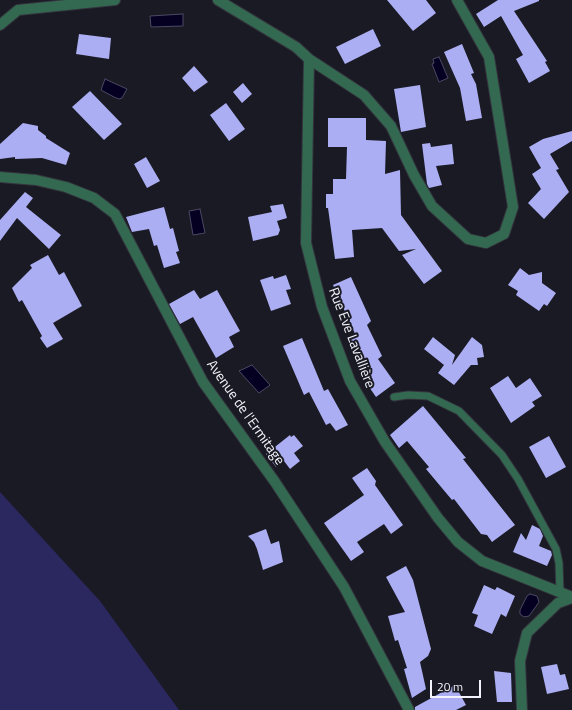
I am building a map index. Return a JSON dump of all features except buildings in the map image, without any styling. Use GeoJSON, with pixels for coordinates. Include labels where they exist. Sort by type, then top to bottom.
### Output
{"type":"FeatureCollection","features":[{"type":"Feature","properties":{"kind":"street"},"geometry":{"type":"LineString","coordinates":[[0,25],[18,10],[115,0]]}},
{"type":"Feature","properties":{"kind":"street"},"geometry":{"type":"LineString","coordinates":[[218,0],[296,47],[308,59],[364,95],[391,126],[414,176],[432,206],[468,239],[486,244],[504,234],[513,207],[489,57],[457,0]]}},
{"type":"Feature","properties":{"kind":"street","name":"Rue Eve Lavallière"},"geometry":{"type":"LineString","coordinates":[[308,59],[306,243],[322,307],[350,381],[385,442],[438,518],[458,542],[482,561],[572,598]]}},
{"type":"Feature","properties":{"kind":"street","name":"Avenue de l'Ermitage"},"geometry":{"type":"LineString","coordinates":[[0,177],[36,180],[66,186],[94,198],[116,214],[203,382],[275,482],[344,587],[409,710]]}},
{"type":"Feature","properties":{"kind":"street"},"geometry":{"type":"LineString","coordinates":[[522,710],[520,661],[527,634],[558,603],[572,598]]}},
{"type":"Feature","properties":{"kind":"lane"},"geometry":{"type":"LineString","coordinates":[[394,397],[408,395],[428,396],[459,411],[502,455],[518,479],[556,549],[559,564],[560,593]]}},
{"type":"Feature","properties":{"kind":"shaded area"},"geometry":{"type":"Polygon","coordinates":[[[183,14],[183,26],[151,27],[150,16],[183,14]]]}},
{"type":"Feature","properties":{"kind":"shaded area"},"geometry":{"type":"Polygon","coordinates":[[[439,57],[448,78],[439,82],[432,64],[434,63],[433,59],[439,57]]]}},
{"type":"Feature","properties":{"kind":"shaded area"},"geometry":{"type":"Polygon","coordinates":[[[105,79],[127,89],[122,98],[119,99],[101,90],[105,79]]]}},
{"type":"Feature","properties":{"kind":"shaded area"},"geometry":{"type":"Polygon","coordinates":[[[200,209],[205,233],[193,235],[189,211],[200,209]]]}},
{"type":"Feature","properties":{"kind":"shaded area"},"geometry":{"type":"Polygon","coordinates":[[[252,365],[270,385],[259,393],[239,371],[252,365]]]}},
{"type":"Feature","properties":{"kind":"shaded area"},"geometry":{"type":"Polygon","coordinates":[[[0,492],[100,601],[179,710],[0,710],[0,492]]]}},
{"type":"Feature","properties":{"kind":"shaded area"},"geometry":{"type":"Polygon","coordinates":[[[530,594],[537,596],[539,602],[529,616],[524,617],[520,614],[520,610],[527,596],[530,594]]]}}]}
